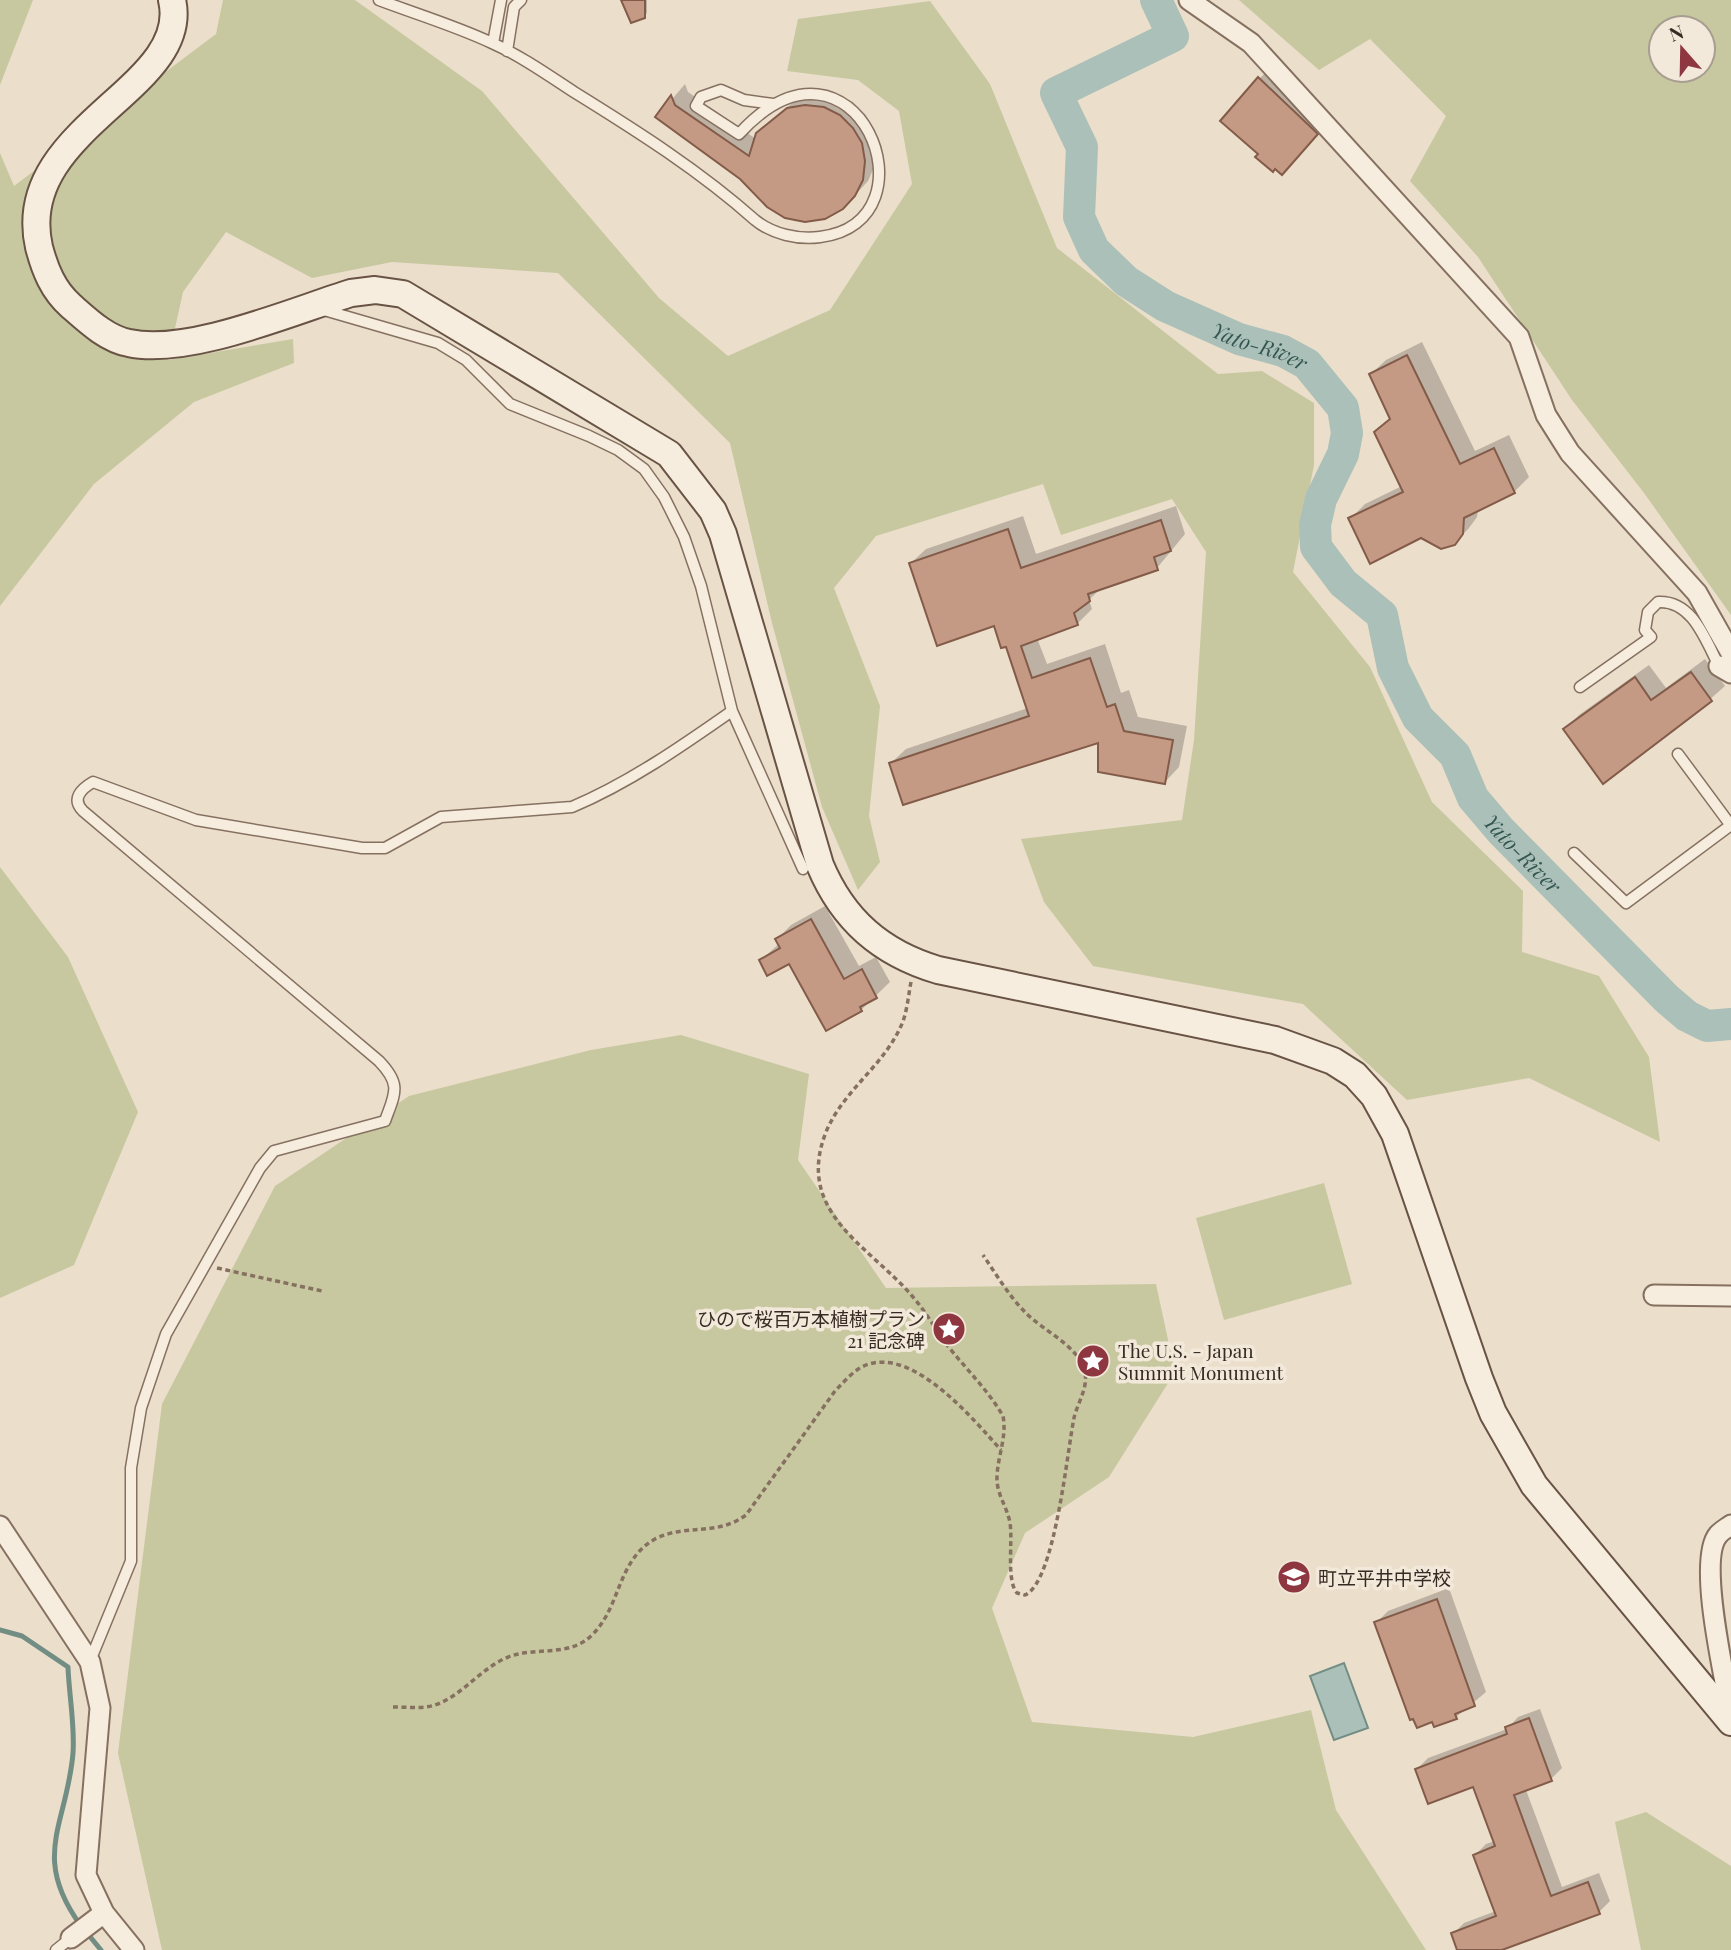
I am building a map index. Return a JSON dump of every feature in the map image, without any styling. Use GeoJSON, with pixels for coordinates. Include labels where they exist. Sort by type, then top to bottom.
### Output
{"type":"FeatureCollection","features":[{"type":"Feature","properties":{"kind":"street"},"geometry":{"type":"LineString","coordinates":[[172,0],[176,13],[172,32],[158,59],[77,136],[40,188],[35,206],[36,231],[44,269],[61,297],[94,327],[129,343],[190,343],[351,293],[375,290],[403,294],[669,453],[713,511],[723,534],[827,882],[854,922],[888,951],[915,963],[1275,1040],[1333,1061],[1355,1074],[1374,1096],[1395,1134],[1479,1378],[1512,1448],[1534,1485],[1731,1722]]}},
{"type":"Feature","properties":{"kind":"street"},"geometry":{"type":"LineString","coordinates":[[1189,0],[1251,43],[1519,337],[1546,415],[1570,453],[1698,593],[1727,664]]}},
{"type":"Feature","properties":{"kind":"street"},"geometry":{"type":"LineString","coordinates":[[1654,1295],[1731,1296]]}},
{"type":"Feature","properties":{"kind":"street"},"geometry":{"type":"LineString","coordinates":[[0,1525],[90,1662],[100,1708],[86,1875],[101,1916],[134,1950]]}},
{"type":"Feature","properties":{"kind":"street"},"geometry":{"type":"LineString","coordinates":[[1731,1525],[1717,1535],[1710,1556],[1711,1593],[1731,1713]]}},
{"type":"Feature","properties":{"kind":"street"},"geometry":{"type":"LineString","coordinates":[[64,1944],[101,1916]]}},
{"type":"Feature","properties":{"kind":"lane"},"geometry":{"type":"LineString","coordinates":[[379,0],[493,43],[507,51],[647,137],[759,223],[786,236],[805,239],[823,237],[855,223],[874,197],[880,180],[876,145],[853,110],[834,100],[814,95],[773,104],[744,100],[721,90],[701,97],[696,106],[739,134],[773,104]]}},
{"type":"Feature","properties":{"kind":"lane"},"geometry":{"type":"LineString","coordinates":[[493,43],[501,0]]}},
{"type":"Feature","properties":{"kind":"lane"},"geometry":{"type":"LineString","coordinates":[[507,51],[514,7],[521,0]]}},
{"type":"Feature","properties":{"kind":"lane"},"geometry":{"type":"LineString","coordinates":[[310,306],[438,342],[466,360],[510,404],[618,450],[644,469],[664,497],[684,537],[701,586],[732,711],[803,869]]}},
{"type":"Feature","properties":{"kind":"lane"},"geometry":{"type":"LineString","coordinates":[[1580,687],[1651,638],[1645,630],[1648,612],[1658,602],[1672,601],[1685,608],[1727,664]]}},
{"type":"Feature","properties":{"kind":"lane"},"geometry":{"type":"LineString","coordinates":[[90,1662],[131,1561],[131,1468],[141,1408],[166,1334],[260,1168],[274,1151],[385,1121],[396,1089],[391,1074],[379,1061],[83,811],[78,806],[77,798],[82,788],[93,782],[195,820],[362,848],[385,848],[441,817],[572,807],[593,798],[686,743],[732,711]]}},
{"type":"Feature","properties":{"kind":"lane"},"geometry":{"type":"LineString","coordinates":[[1574,853],[1626,903],[1730,824],[1678,754]]}},
{"type":"Feature","properties":{"kind":"path"},"geometry":{"type":"LineString","coordinates":[[915,963],[901,1027],[877,1063],[837,1109],[826,1133],[818,1158],[820,1181],[830,1212],[842,1230],[912,1296],[994,1400],[1003,1416],[1006,1430],[997,1490],[1010,1522],[1011,1582],[1017,1593],[1025,1595],[1032,1592],[1043,1571],[1057,1522],[1074,1416],[1086,1381],[1080,1360],[1024,1311],[983,1255]]}},
{"type":"Feature","properties":{"kind":"path"},"geometry":{"type":"LineString","coordinates":[[205,1266],[322,1291]]}},
{"type":"Feature","properties":{"kind":"path"},"geometry":{"type":"LineString","coordinates":[[393,1707],[433,1706],[455,1696],[494,1665],[512,1656],[576,1646],[593,1635],[636,1552],[672,1533],[730,1527],[746,1515],[835,1391],[852,1374],[869,1364],[905,1366],[928,1378],[1001,1450]]}},
{"type":"Feature","properties":{"kind":"green space"},"geometry":{"type":"Polygon","coordinates":[[[0,0],[33,0],[0,85],[0,0]]]}},
{"type":"Feature","properties":{"kind":"green space"},"geometry":{"type":"Polygon","coordinates":[[[223,0],[355,0],[482,91],[659,298],[728,356],[830,310],[912,184],[899,111],[858,80],[787,71],[798,19],[930,1],[990,84],[1057,248],[1218,374],[1262,371],[1314,403],[1314,465],[1293,572],[1370,667],[1432,802],[1523,891],[1522,952],[1599,976],[1649,1057],[1660,1142],[1529,1078],[1407,1100],[1303,1004],[1093,966],[1044,902],[1021,839],[1182,820],[1194,740],[1206,552],[1172,499],[1061,535],[1043,484],[876,536],[834,588],[880,706],[869,816],[880,862],[858,890],[822,807],[772,623],[730,443],[558,273],[392,262],[312,278],[226,232],[183,292],[168,360],[293,339],[294,363],[194,402],[94,484],[0,606],[0,153],[14,186],[216,34],[223,0]]]}},
{"type":"Feature","properties":{"kind":"green space"},"geometry":{"type":"Polygon","coordinates":[[[1239,0],[1731,0],[1731,615],[1644,493],[1572,400],[1478,257],[1410,181],[1446,116],[1370,39],[1319,70],[1239,0]]]}},
{"type":"Feature","properties":{"kind":"green space"},"geometry":{"type":"Polygon","coordinates":[[[0,867],[68,957],[138,1112],[74,1265],[0,1298],[0,867]]]}},
{"type":"Feature","properties":{"kind":"green space"},"geometry":{"type":"Polygon","coordinates":[[[681,1035],[809,1074],[798,1160],[886,1288],[1156,1284],[1175,1372],[1109,1477],[1025,1533],[992,1608],[1032,1722],[1193,1737],[1311,1710],[1336,1810],[1426,1950],[162,1950],[118,1753],[162,1404],[275,1186],[409,1096],[591,1050],[681,1035]]]}},
{"type":"Feature","properties":{"kind":"green space"},"geometry":{"type":"Polygon","coordinates":[[[1324,1183],[1352,1284],[1224,1320],[1196,1218],[1324,1183]]]}},
{"type":"Feature","properties":{"kind":"green space"},"geometry":{"type":"Polygon","coordinates":[[[1646,1812],[1731,1866],[1731,1950],[1641,1950],[1615,1822],[1646,1812]]]}},
{"type":"Feature","properties":{"kind":"shaded area"},"geometry":{"type":"Polygon","coordinates":[[[1344,1663],[1368,1728],[1334,1740],[1310,1676],[1344,1663]]]}},
{"type":"Feature","properties":{"kind":"building"},"geometry":{"type":"Polygon","coordinates":[[[621,0],[645,0],[645,18],[631,23],[621,0]]]}},
{"type":"Feature","properties":{"kind":"building"},"geometry":{"type":"Polygon","coordinates":[[[1258,77],[1318,134],[1282,175],[1275,169],[1273,172],[1255,157],[1258,154],[1220,121],[1258,77]]]}},
{"type":"Feature","properties":{"kind":"building"},"geometry":{"type":"Polygon","coordinates":[[[671,95],[675,105],[749,156],[756,133],[787,108],[805,105],[824,107],[840,115],[853,128],[862,143],[865,161],[863,180],[855,196],[843,209],[825,219],[805,222],[785,218],[767,207],[740,179],[655,117],[671,95]]]}},
{"type":"Feature","properties":{"kind":"building"},"geometry":{"type":"Polygon","coordinates":[[[1407,355],[1460,464],[1494,448],[1515,493],[1464,518],[1463,534],[1455,545],[1441,549],[1421,538],[1370,564],[1348,518],[1403,492],[1374,432],[1390,419],[1369,374],[1407,355]]]}},
{"type":"Feature","properties":{"kind":"building"},"geometry":{"type":"Polygon","coordinates":[[[1161,520],[1171,551],[1154,557],[1158,570],[1088,594],[1090,601],[1074,613],[1078,625],[1021,646],[1032,678],[1090,658],[1107,707],[1115,704],[1124,731],[1173,740],[1165,784],[1098,772],[1098,743],[903,805],[889,763],[1029,716],[1006,647],[1001,648],[994,626],[937,646],[909,563],[1008,529],[1021,568],[1161,520]]]}},
{"type":"Feature","properties":{"kind":"building"},"geometry":{"type":"Polygon","coordinates":[[[1691,672],[1712,701],[1603,784],[1563,729],[1635,677],[1651,700],[1691,672]]]}},
{"type":"Feature","properties":{"kind":"building"},"geometry":{"type":"Polygon","coordinates":[[[811,919],[844,979],[862,969],[877,998],[860,1007],[862,1011],[826,1031],[789,964],[767,976],[759,960],[780,948],[775,939],[811,919]]]}},
{"type":"Feature","properties":{"kind":"building"},"geometry":{"type":"Polygon","coordinates":[[[1437,1599],[1475,1706],[1455,1714],[1457,1719],[1434,1727],[1432,1722],[1417,1728],[1413,1719],[1410,1720],[1374,1622],[1437,1599]]]}},
{"type":"Feature","properties":{"kind":"building"},"geometry":{"type":"Polygon","coordinates":[[[1529,1718],[1552,1781],[1514,1795],[1551,1896],[1588,1882],[1600,1914],[1502,1950],[1457,1950],[1451,1933],[1496,1916],[1473,1855],[1495,1846],[1473,1787],[1428,1804],[1415,1769],[1507,1734],[1505,1727],[1529,1718]]]}},
{"type":"Feature","properties":{"kind":"waterway","name":"Yato-River"},"geometry":{"type":"LineString","coordinates":[[1156,0],[1173,36],[1056,93],[1082,147],[1079,217],[1094,250],[1126,281],[1165,306],[1239,339],[1283,351],[1307,364],[1343,408],[1347,433],[1343,454],[1321,499],[1315,525],[1316,547],[1343,583],[1382,615],[1393,668],[1418,718],[1455,755],[1473,798],[1501,831],[1667,999],[1687,1016],[1707,1026],[1731,1024]]}},
{"type":"Feature","properties":{"kind":"waterway"},"geometry":{"type":"LineString","coordinates":[[0,1630],[22,1636],[68,1667],[73,1753],[54,1859],[57,1880],[81,1926]]}},
{"type":"Feature","properties":{"kind":"waterway"},"geometry":{"type":"LineString","coordinates":[[87,1933],[101,1950]]}},
{"type":"Feature","properties":{"kind":"place","name":"ひので桜百万本植樹プラン 21 記念碑"},"geometry":{"type":"Point","coordinates":[949,1329]}},
{"type":"Feature","properties":{"kind":"place","name":"The U.S. - Japan Summit Monument"},"geometry":{"type":"Point","coordinates":[1093,1361]}},
{"type":"Feature","properties":{"kind":"place","name":"町立平井中学校"},"geometry":{"type":"Point","coordinates":[1294,1577]}}]}
